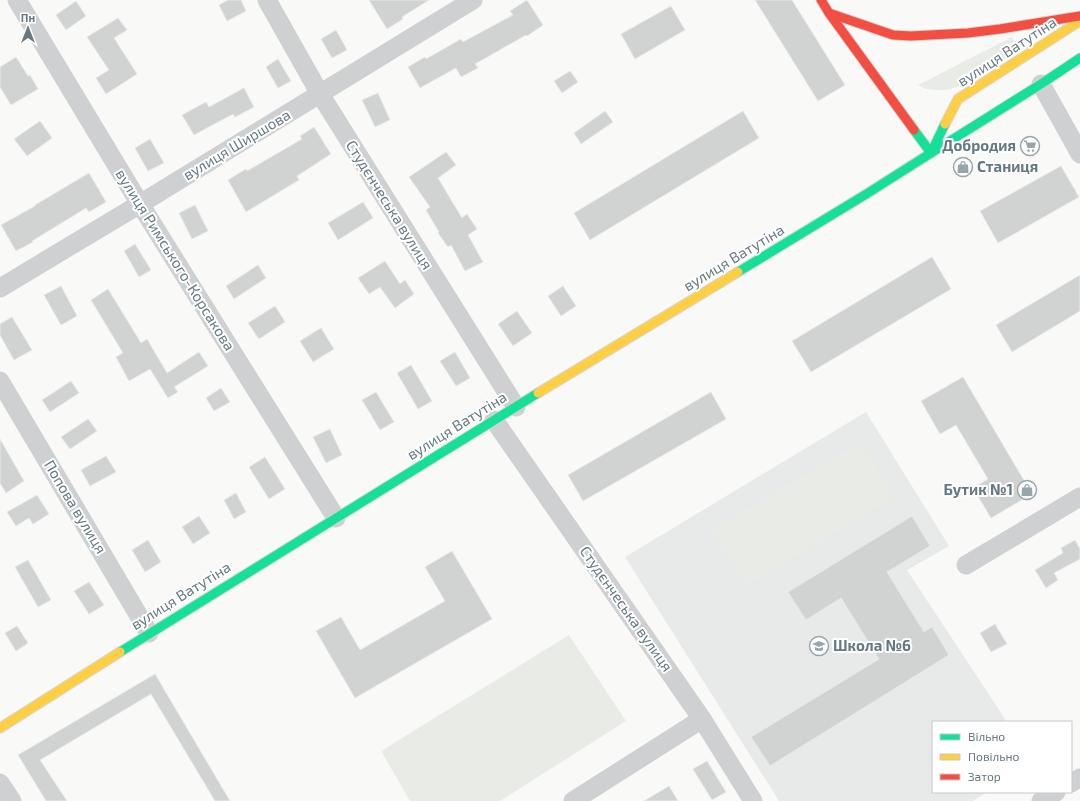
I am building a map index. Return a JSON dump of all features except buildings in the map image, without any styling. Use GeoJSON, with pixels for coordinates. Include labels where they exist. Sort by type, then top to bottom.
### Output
{"type":"FeatureCollection","features":[{"type":"Feature","properties":{"kind":"street","name":"вулиця Римського-Корсакова"},"geometry":{"type":"LineString","coordinates":[[17,0],[140,204],[336,518]]}},
{"type":"Feature","properties":{"kind":"street","name":"Студєнчеська вулиця"},"geometry":{"type":"LineString","coordinates":[[267,0],[320,94],[516,407]]}},
{"type":"Feature","properties":{"kind":"street","name":"вулиця Ширшова"},"geometry":{"type":"LineString","coordinates":[[0,288],[474,0]]}},
{"type":"Feature","properties":{"kind":"street"},"geometry":{"type":"LineString","coordinates":[[821,0],[931,153]]}},
{"type":"Feature","properties":{"kind":"street"},"geometry":{"type":"LineString","coordinates":[[829,13],[893,35],[911,36],[968,33],[1080,16]]}},
{"type":"Feature","properties":{"kind":"street","name":"вулиця Ватутіна"},"geometry":{"type":"LineString","coordinates":[[931,153],[958,99],[1080,22]]}},
{"type":"Feature","properties":{"kind":"street","name":"вулиця Ватутіна"},"geometry":{"type":"LineString","coordinates":[[0,728],[149,633],[494,420],[868,193],[1080,58]]}},
{"type":"Feature","properties":{"kind":"street"},"geometry":{"type":"LineString","coordinates":[[1041,84],[1080,154]]}},
{"type":"Feature","properties":{"kind":"street","name":"Попова вулиця"},"geometry":{"type":"LineString","coordinates":[[0,381],[149,633]]}},
{"type":"Feature","properties":{"kind":"street","name":"Студєнчеська вулиця"},"geometry":{"type":"LineString","coordinates":[[494,420],[702,719],[753,801]]}},
{"type":"Feature","properties":{"kind":"street"},"geometry":{"type":"LineString","coordinates":[[966,565],[1080,497]]}},
{"type":"Feature","properties":{"kind":"street"},"geometry":{"type":"LineString","coordinates":[[573,801],[702,719]]}},
{"type":"Feature","properties":{"kind":"street"},"geometry":{"type":"LineString","coordinates":[[0,783],[12,801]]}},
{"type":"Feature","properties":{"kind":"street"},"geometry":{"type":"LineString","coordinates":[[1041,801],[1054,793]]}},
{"type":"Feature","properties":{"kind":"shaded area"},"geometry":{"type":"Polygon","coordinates":[[[1012,37],[1020,50],[959,86],[947,90],[935,90],[926,89],[918,85],[1012,37]]]}},
{"type":"Feature","properties":{"kind":"shaded area","name":"Школа №6"},"geometry":{"type":"Polygon","coordinates":[[[866,412],[949,546],[907,570],[1006,721],[932,721],[932,793],[985,793],[973,801],[779,801],[625,557],[866,412]]]}},
{"type":"Feature","properties":{"kind":"shaded area"},"geometry":{"type":"Polygon","coordinates":[[[860,442],[894,497],[747,585],[712,530],[860,442]]]}},
{"type":"Feature","properties":{"kind":"shaded area"},"geometry":{"type":"Polygon","coordinates":[[[569,635],[626,721],[500,801],[410,801],[381,751],[569,635]]]}},
{"type":"Feature","properties":{"kind":"traffic: fast"},"geometry":{"type":"LineString","coordinates":[[914,130],[931,153],[1080,58]]}},
{"type":"Feature","properties":{"kind":"traffic: fast"},"geometry":{"type":"LineString","coordinates":[[738,272],[931,153],[945,124]]}},
{"type":"Feature","properties":{"kind":"traffic: fast"},"geometry":{"type":"LineString","coordinates":[[120,652],[538,393]]}},
{"type":"Feature","properties":{"kind":"traffic: slow"},"geometry":{"type":"LineString","coordinates":[[945,124],[958,99],[1080,21]]}},
{"type":"Feature","properties":{"kind":"traffic: slow"},"geometry":{"type":"LineString","coordinates":[[538,393],[738,272]]}},
{"type":"Feature","properties":{"kind":"traffic: slow"},"geometry":{"type":"LineString","coordinates":[[0,728],[120,652]]}},
{"type":"Feature","properties":{"kind":"traffic: jam"},"geometry":{"type":"LineString","coordinates":[[821,0],[914,130]]}},
{"type":"Feature","properties":{"kind":"traffic: jam"},"geometry":{"type":"LineString","coordinates":[[829,13],[893,35],[911,36],[968,33],[1080,16]]}},
{"type":"Feature","properties":{"kind":"place","name":"Добродия"},"geometry":{"type":"Point","coordinates":[1030,146]}},
{"type":"Feature","properties":{"kind":"place","name":"Станиця"},"geometry":{"type":"Point","coordinates":[963,167]}},
{"type":"Feature","properties":{"kind":"place","name":"Бутик №1"},"geometry":{"type":"Point","coordinates":[1027,490]}},
{"type":"Feature","properties":{"kind":"place","name":"Школа №6"},"geometry":{"type":"Point","coordinates":[819,646]}}]}
